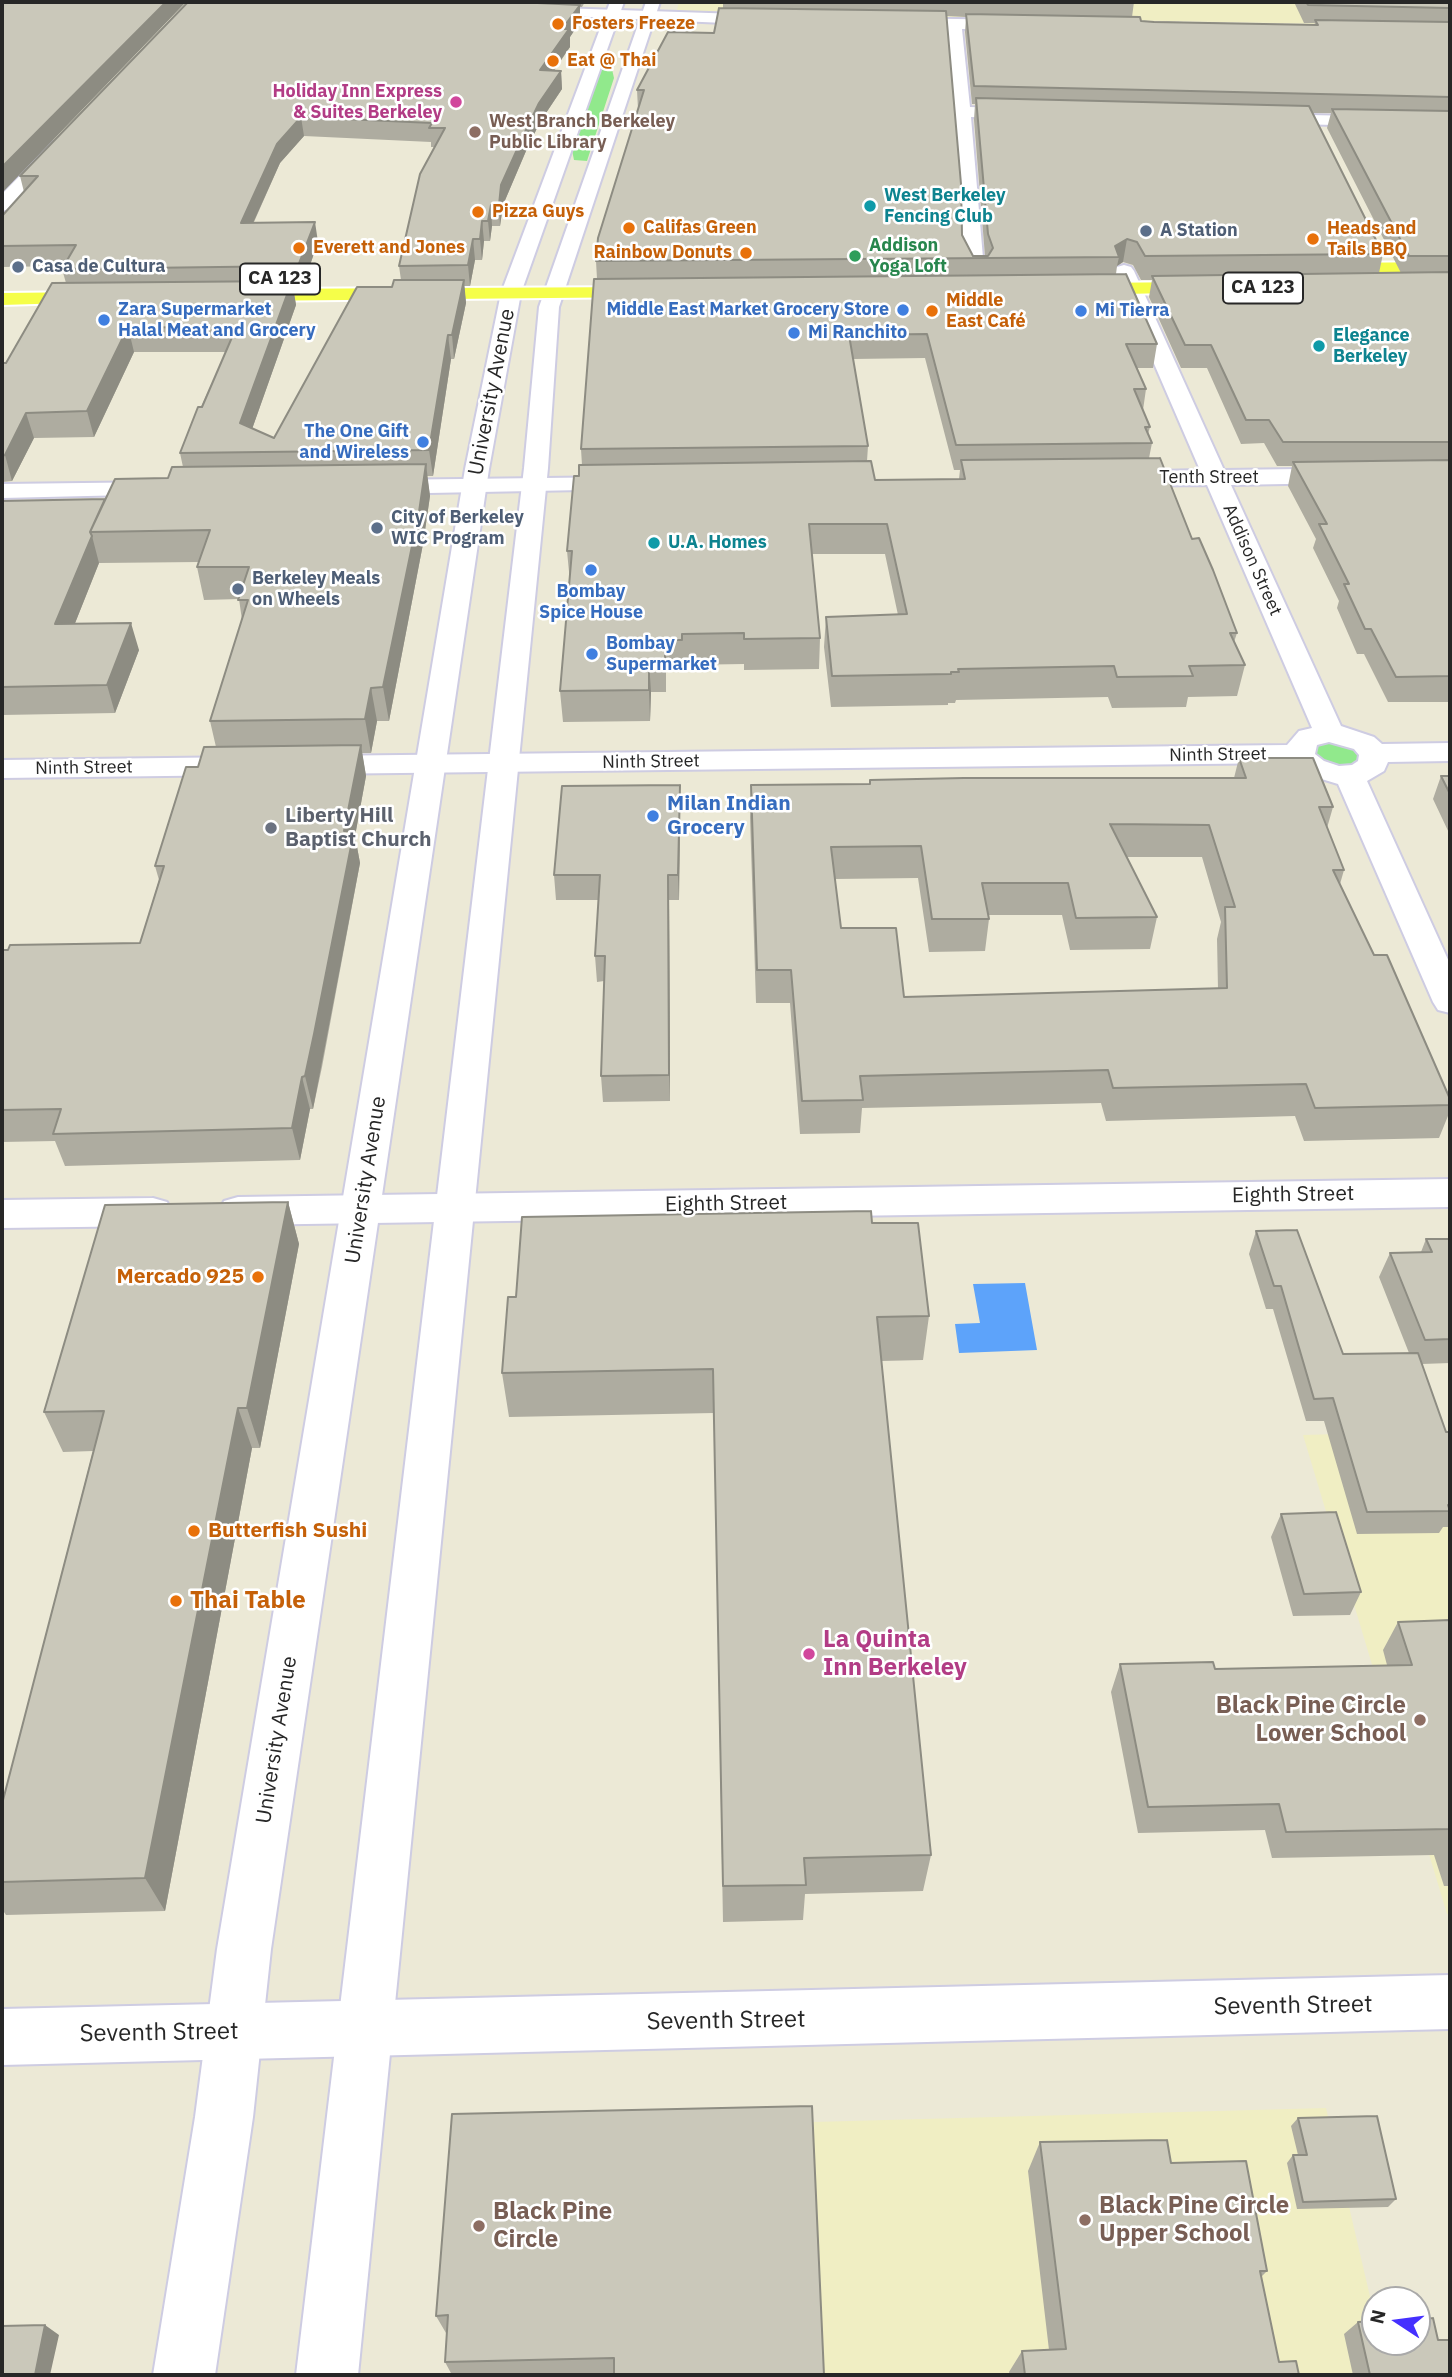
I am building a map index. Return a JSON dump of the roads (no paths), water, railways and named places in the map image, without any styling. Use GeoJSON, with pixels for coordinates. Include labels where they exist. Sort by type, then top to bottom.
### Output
{"type":"FeatureCollection","features":[{"type":"Feature","properties":{"kind":"main road","name":"CA 123"},"geometry":{"type":"LineString","coordinates":[[1311,278],[1389,277],[1450,268]]}},
{"type":"Feature","properties":{"kind":"main road"},"geometry":{"type":"LineString","coordinates":[[978,272],[996,281],[960,281],[978,272]]}},
{"type":"Feature","properties":{"kind":"main road","name":"CA 123"},"geometry":{"type":"LineString","coordinates":[[1389,277],[1450,286]]}},
{"type":"Feature","properties":{"kind":"main road","name":"CA 123"},"geometry":{"type":"LineString","coordinates":[[1062,281],[1219,279]]}},
{"type":"Feature","properties":{"kind":"main road"},"geometry":{"type":"LineString","coordinates":[[2,280],[103,289],[2,299]]}},
{"type":"Feature","properties":{"kind":"main road","name":"CA 123"},"geometry":{"type":"LineString","coordinates":[[230,287],[658,284]]}},
{"type":"Feature","properties":{"kind":"street","name":"University Avenue"},"geometry":{"type":"LineString","coordinates":[[184,2375],[247,1935],[474,486],[514,285],[615,8]]}},
{"type":"Feature","properties":{"kind":"street"},"geometry":{"type":"LineString","coordinates":[[510,10],[650,9],[787,21]]}},
{"type":"Feature","properties":{"kind":"street","name":"University Avenue"},"geometry":{"type":"LineString","coordinates":[[327,2375],[534,485],[549,307],[650,9]]}},
{"type":"Feature","properties":{"kind":"street"},"geometry":{"type":"LineString","coordinates":[[879,22],[1033,25]]}},
{"type":"Feature","properties":{"kind":"street"},"geometry":{"type":"LineString","coordinates":[[954,24],[960,112],[971,207],[973,258],[978,272]]}},
{"type":"Feature","properties":{"kind":"street"},"geometry":{"type":"LineString","coordinates":[[960,112],[1041,114]]}},
{"type":"Feature","properties":{"kind":"street"},"geometry":{"type":"LineString","coordinates":[[1244,119],[1450,123]]}},
{"type":"Feature","properties":{"kind":"street"},"geometry":{"type":"LineString","coordinates":[[1312,120],[1321,140]]}},
{"type":"Feature","properties":{"kind":"street"},"geometry":{"type":"LineString","coordinates":[[2,205],[71,134]]}},
{"type":"Feature","properties":{"kind":"street"},"geometry":{"type":"LineString","coordinates":[[1372,245],[1389,277]]}},
{"type":"Feature","properties":{"kind":"street","name":"Addison Street"},"geometry":{"type":"LineString","coordinates":[[1128,280],[1329,733]]}},
{"type":"Feature","properties":{"kind":"street","name":"Tenth Street"},"geometry":{"type":"LineString","coordinates":[[1097,479],[1450,474]]}},
{"type":"Feature","properties":{"kind":"street"},"geometry":{"type":"LineString","coordinates":[[349,487],[650,484]]}},
{"type":"Feature","properties":{"kind":"street"},"geometry":{"type":"LineString","coordinates":[[2,491],[188,489]]}},
{"type":"Feature","properties":{"kind":"street"},"geometry":{"type":"LineString","coordinates":[[1374,753],[1373,765],[1368,770],[1349,775],[1336,775],[1313,767],[1300,754],[1303,742],[1309,737],[1329,733],[1356,739],[1374,753],[1450,752]]}},
{"type":"Feature","properties":{"kind":"street","name":"Ninth Street"},"geometry":{"type":"LineString","coordinates":[[2,769],[1300,754]]}},
{"type":"Feature","properties":{"kind":"street"},"geometry":{"type":"LineString","coordinates":[[1349,775],[1450,1002]]}},
{"type":"Feature","properties":{"kind":"street","name":"Eighth Street"},"geometry":{"type":"LineString","coordinates":[[2,1214],[1450,1193]]}},
{"type":"Feature","properties":{"kind":"street","name":"Seventh Street"},"geometry":{"type":"LineString","coordinates":[[2,2037],[1450,2002]]}},
{"type":"Feature","properties":{"kind":"water"},"geometry":{"type":"Polygon","coordinates":[[[1025,1283],[1037,1350],[959,1353],[955,1324],[980,1323],[973,1284],[1025,1283]]]}},
{"type":"Feature","properties":{"kind":"place","name":"Fosters Freeze"},"geometry":{"type":"Point","coordinates":[558,24]}},
{"type":"Feature","properties":{"kind":"place","name":"Eat @ Thai"},"geometry":{"type":"Point","coordinates":[553,61]}},
{"type":"Feature","properties":{"kind":"place","name":"Holiday Inn Express & Suites Berkeley"},"geometry":{"type":"Point","coordinates":[456,102]}},
{"type":"Feature","properties":{"kind":"place","name":"West Branch Berkeley Public Library"},"geometry":{"type":"Point","coordinates":[475,132]}},
{"type":"Feature","properties":{"kind":"place","name":"West Berkeley Fencing Club"},"geometry":{"type":"Point","coordinates":[870,206]}},
{"type":"Feature","properties":{"kind":"place","name":"Pizza Guys"},"geometry":{"type":"Point","coordinates":[478,212]}},
{"type":"Feature","properties":{"kind":"place","name":"Califas Green"},"geometry":{"type":"Point","coordinates":[629,228]}},
{"type":"Feature","properties":{"kind":"place","name":"A Station"},"geometry":{"type":"Point","coordinates":[1146,231]}},
{"type":"Feature","properties":{"kind":"place","name":"Heads and Tails BBQ"},"geometry":{"type":"Point","coordinates":[1313,239]}},
{"type":"Feature","properties":{"kind":"place","name":"Everett and Jones"},"geometry":{"type":"Point","coordinates":[299,248]}},
{"type":"Feature","properties":{"kind":"place","name":"Rainbow Donuts"},"geometry":{"type":"Point","coordinates":[746,253]}},
{"type":"Feature","properties":{"kind":"place","name":"Addison Yoga Loft"},"geometry":{"type":"Point","coordinates":[855,256]}},
{"type":"Feature","properties":{"kind":"place","name":"Casa de Cultura"},"geometry":{"type":"Point","coordinates":[18,267]}},
{"type":"Feature","properties":{"kind":"place","name":"Middle East Market Grocery Store"},"geometry":{"type":"Point","coordinates":[903,310]}},
{"type":"Feature","properties":{"kind":"place","name":"Middle East Café"},"geometry":{"type":"Point","coordinates":[932,311]}},
{"type":"Feature","properties":{"kind":"place","name":"Mi Tierra"},"geometry":{"type":"Point","coordinates":[1081,311]}},
{"type":"Feature","properties":{"kind":"place","name":"Zara Supermarket Halal Meat and Grocery"},"geometry":{"type":"Point","coordinates":[104,320]}},
{"type":"Feature","properties":{"kind":"place","name":"Mi Ranchito"},"geometry":{"type":"Point","coordinates":[794,333]}},
{"type":"Feature","properties":{"kind":"place","name":"Elegance Berkeley"},"geometry":{"type":"Point","coordinates":[1319,346]}},
{"type":"Feature","properties":{"kind":"place","name":"The One Gift and Wireless"},"geometry":{"type":"Point","coordinates":[423,442]}},
{"type":"Feature","properties":{"kind":"place","name":"City of Berkeley WIC Program"},"geometry":{"type":"Point","coordinates":[377,528]}},
{"type":"Feature","properties":{"kind":"place","name":"U.A. Homes"},"geometry":{"type":"Point","coordinates":[654,543]}},
{"type":"Feature","properties":{"kind":"place","name":"Bombay Spice House"},"geometry":{"type":"Point","coordinates":[591,570]}},
{"type":"Feature","properties":{"kind":"place","name":"Berkeley Meals on Wheels"},"geometry":{"type":"Point","coordinates":[238,589]}},
{"type":"Feature","properties":{"kind":"place","name":"Bombay Supermarket"},"geometry":{"type":"Point","coordinates":[592,654]}},
{"type":"Feature","properties":{"kind":"place","name":"Milan Indian Grocery"},"geometry":{"type":"Point","coordinates":[653,816]}},
{"type":"Feature","properties":{"kind":"place","name":"Liberty Hill Baptist Church"},"geometry":{"type":"Point","coordinates":[271,828]}},
{"type":"Feature","properties":{"kind":"place","name":"Mercado 925"},"geometry":{"type":"Point","coordinates":[258,1277]}},
{"type":"Feature","properties":{"kind":"place","name":"Butterfish Sushi"},"geometry":{"type":"Point","coordinates":[194,1531]}},
{"type":"Feature","properties":{"kind":"place","name":"Thai Table"},"geometry":{"type":"Point","coordinates":[176,1601]}},
{"type":"Feature","properties":{"kind":"place","name":"La Quinta Inn Berkeley"},"geometry":{"type":"Point","coordinates":[809,1654]}},
{"type":"Feature","properties":{"kind":"place","name":"Black Pine Circle Lower School"},"geometry":{"type":"Point","coordinates":[1420,1720]}},
{"type":"Feature","properties":{"kind":"place","name":"Black Pine Circle Upper School"},"geometry":{"type":"Point","coordinates":[1085,2220]}},
{"type":"Feature","properties":{"kind":"place","name":"Black Pine Circle"},"geometry":{"type":"Point","coordinates":[479,2226]}}]}
